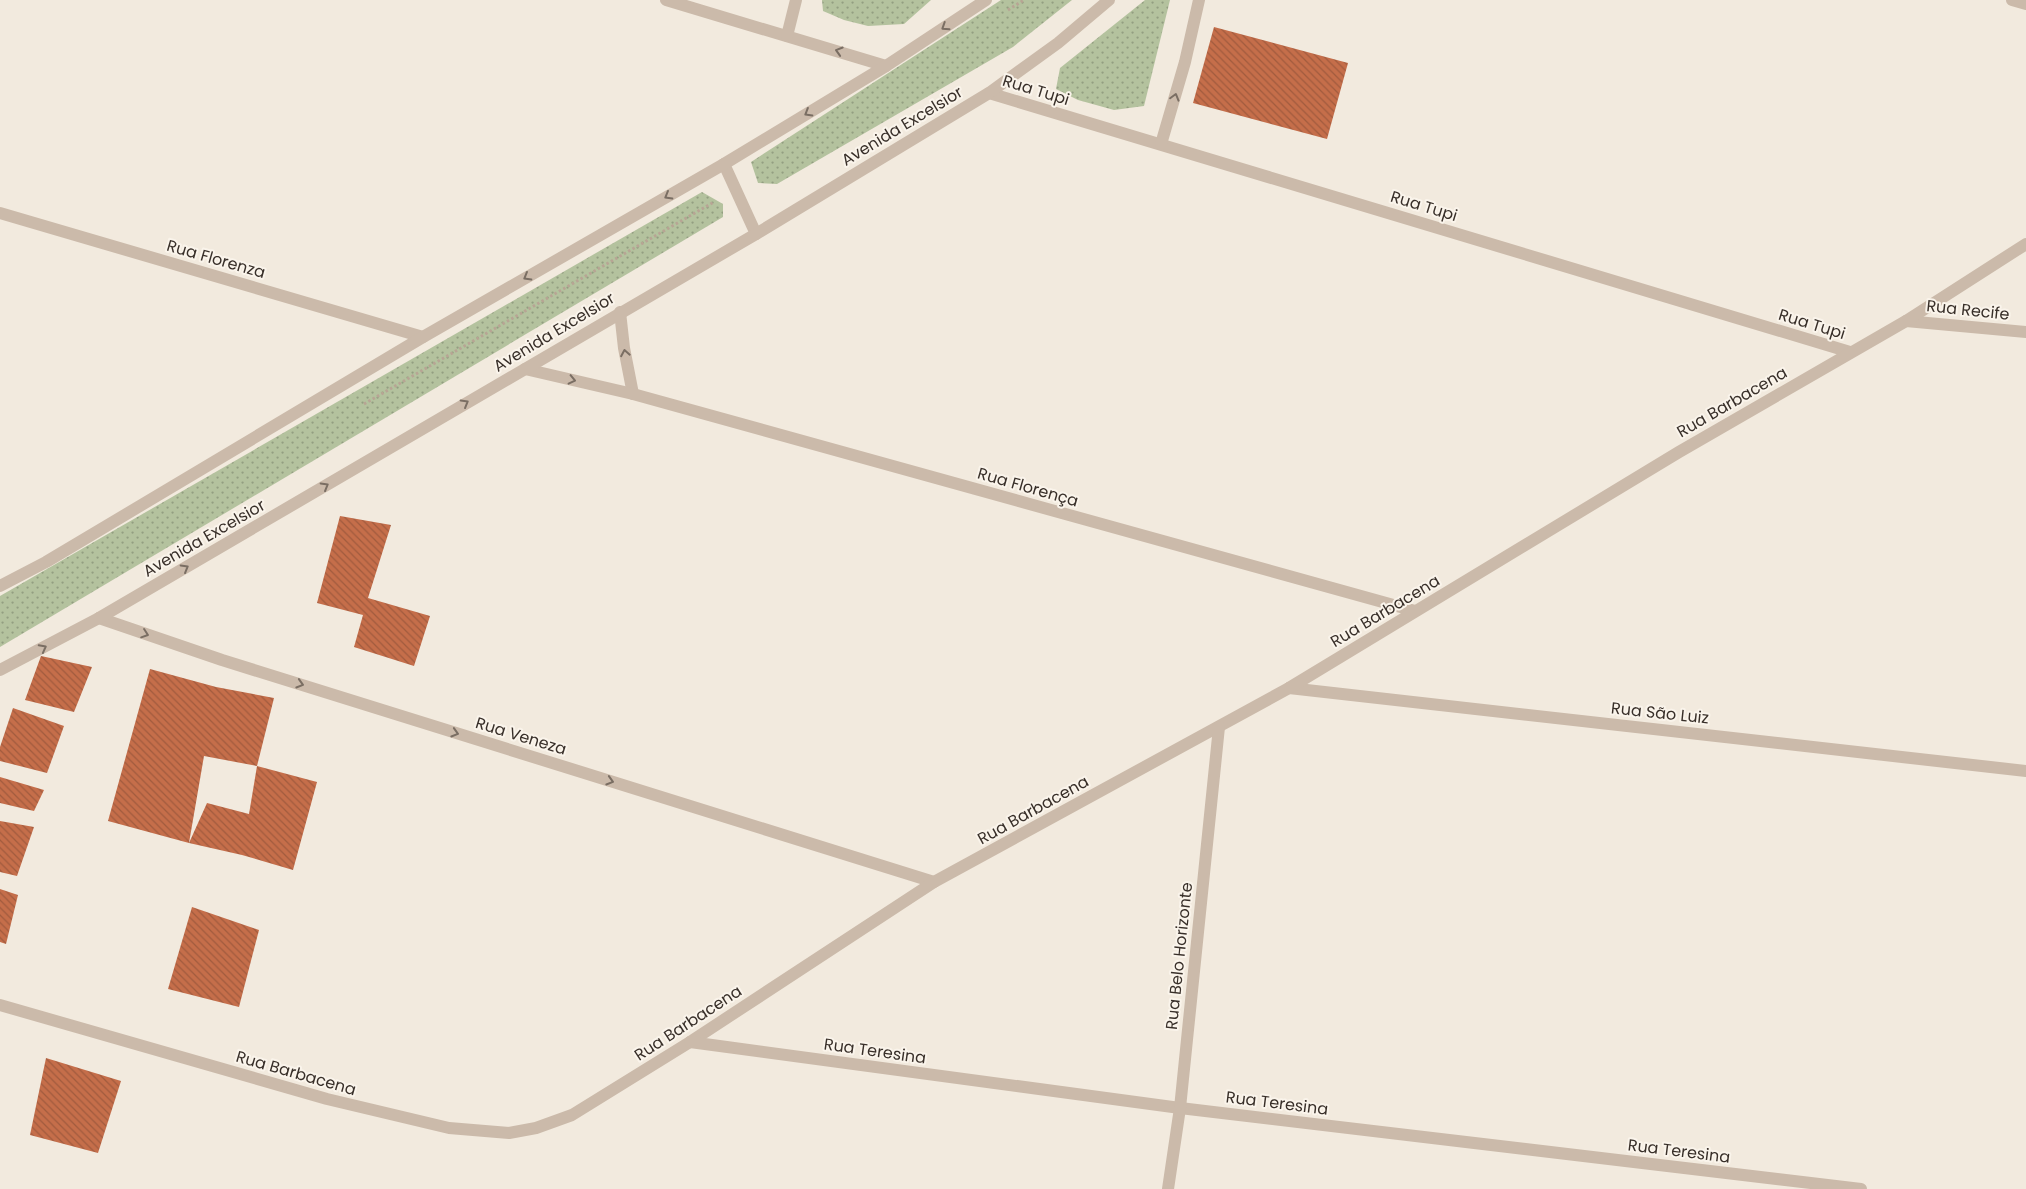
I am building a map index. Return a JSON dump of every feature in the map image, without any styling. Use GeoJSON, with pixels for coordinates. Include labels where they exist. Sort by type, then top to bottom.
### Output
{"type":"FeatureCollection","features":[{"type":"Feature","properties":{"kind":"street"},"geometry":{"type":"LineString","coordinates":[[666,0],[886,66]]}},
{"type":"Feature","properties":{"kind":"street"},"geometry":{"type":"LineString","coordinates":[[786,36],[796,0]]}},
{"type":"Feature","properties":{"kind":"street"},"geometry":{"type":"LineString","coordinates":[[0,586],[46,562],[423,337],[724,164],[886,66],[986,0]]}},
{"type":"Feature","properties":{"kind":"street","name":"Avenida Excelsior"},"geometry":{"type":"LineString","coordinates":[[0,670],[99,618],[756,234],[989,93],[1058,43],[1109,0]]}},
{"type":"Feature","properties":{"kind":"street"},"geometry":{"type":"LineString","coordinates":[[1161,144],[1185,62],[1199,0]]}},
{"type":"Feature","properties":{"kind":"street"},"geometry":{"type":"LineString","coordinates":[[2012,0],[2026,4]]}},
{"type":"Feature","properties":{"kind":"street","name":"Rua Tupi"},"geometry":{"type":"LineString","coordinates":[[989,93],[1850,352]]}},
{"type":"Feature","properties":{"kind":"street"},"geometry":{"type":"LineString","coordinates":[[724,164],[756,234]]}},
{"type":"Feature","properties":{"kind":"street","name":"Rua Florenza"},"geometry":{"type":"LineString","coordinates":[[0,213],[423,337]]}},
{"type":"Feature","properties":{"kind":"street","name":"Rua Barbacena"},"geometry":{"type":"LineString","coordinates":[[0,1005],[327,1099],[449,1128],[509,1133],[536,1128],[572,1115],[690,1042],[934,882],[1289,688],[1679,452],[1906,321],[2026,244]]}},
{"type":"Feature","properties":{"kind":"street"},"geometry":{"type":"LineString","coordinates":[[620,312],[624,348],[633,394]]}},
{"type":"Feature","properties":{"kind":"street","name":"Rua Recife"},"geometry":{"type":"LineString","coordinates":[[1906,321],[2026,332]]}},
{"type":"Feature","properties":{"kind":"street","name":"Rua Florença"},"geometry":{"type":"LineString","coordinates":[[524,368],[633,394],[1415,611]]}},
{"type":"Feature","properties":{"kind":"street","name":"Rua Veneza"},"geometry":{"type":"LineString","coordinates":[[99,618],[232,663],[934,882]]}},
{"type":"Feature","properties":{"kind":"street","name":"Rua São Luiz"},"geometry":{"type":"LineString","coordinates":[[1289,688],[2026,771]]}},
{"type":"Feature","properties":{"kind":"street","name":"Rua Belo Horizonte"},"geometry":{"type":"LineString","coordinates":[[1168,1189],[1180,1108],[1219,727]]}},
{"type":"Feature","properties":{"kind":"street","name":"Rua Teresina"},"geometry":{"type":"LineString","coordinates":[[690,1042],[1180,1108],[1861,1189]]}},
{"type":"Feature","properties":{"kind":"green space"},"geometry":{"type":"Polygon","coordinates":[[[822,0],[931,0],[904,24],[868,26],[844,20],[823,11],[822,0]]]}},
{"type":"Feature","properties":{"kind":"green space"},"geometry":{"type":"Polygon","coordinates":[[[1001,0],[1072,0],[1013,47],[777,184],[758,183],[751,162],[1001,0]]]}},
{"type":"Feature","properties":{"kind":"green space"},"geometry":{"type":"Polygon","coordinates":[[[1145,0],[1170,0],[1144,106],[1114,110],[1078,100],[1056,89],[1060,68],[1145,0]]]}},
{"type":"Feature","properties":{"kind":"green space"},"geometry":{"type":"Polygon","coordinates":[[[702,192],[723,204],[723,217],[0,647],[0,596],[702,192]]]}},
{"type":"Feature","properties":{"kind":"building"},"geometry":{"type":"Polygon","coordinates":[[[1214,27],[1348,63],[1327,139],[1193,103],[1214,27]]]}},
{"type":"Feature","properties":{"kind":"building"},"geometry":{"type":"Polygon","coordinates":[[[340,516],[391,525],[368,598],[430,616],[414,666],[354,647],[363,615],[317,603],[340,516]]]}},
{"type":"Feature","properties":{"kind":"building"},"geometry":{"type":"Polygon","coordinates":[[[41,656],[92,667],[74,712],[25,700],[41,656]]]}},
{"type":"Feature","properties":{"kind":"building"},"geometry":{"type":"Polygon","coordinates":[[[150,669],[216,687],[274,698],[257,766],[204,756],[189,843],[108,821],[150,669]]]}},
{"type":"Feature","properties":{"kind":"building"},"geometry":{"type":"Polygon","coordinates":[[[13,708],[64,726],[47,773],[0,761],[0,747],[13,708]]]}},
{"type":"Feature","properties":{"kind":"building"},"geometry":{"type":"Polygon","coordinates":[[[257,766],[317,782],[293,870],[242,855],[189,843],[207,803],[249,814],[257,766]]]}},
{"type":"Feature","properties":{"kind":"building"},"geometry":{"type":"Polygon","coordinates":[[[0,777],[44,790],[34,811],[0,803],[0,777]]]}},
{"type":"Feature","properties":{"kind":"building"},"geometry":{"type":"Polygon","coordinates":[[[0,821],[34,827],[17,876],[0,872],[0,821]]]}},
{"type":"Feature","properties":{"kind":"building"},"geometry":{"type":"Polygon","coordinates":[[[0,889],[18,895],[6,944],[0,942],[0,889]]]}},
{"type":"Feature","properties":{"kind":"building"},"geometry":{"type":"Polygon","coordinates":[[[192,907],[259,930],[239,1007],[168,989],[192,907]]]}},
{"type":"Feature","properties":{"kind":"building"},"geometry":{"type":"Polygon","coordinates":[[[46,1058],[121,1081],[98,1153],[30,1135],[46,1058]]]}}]}
